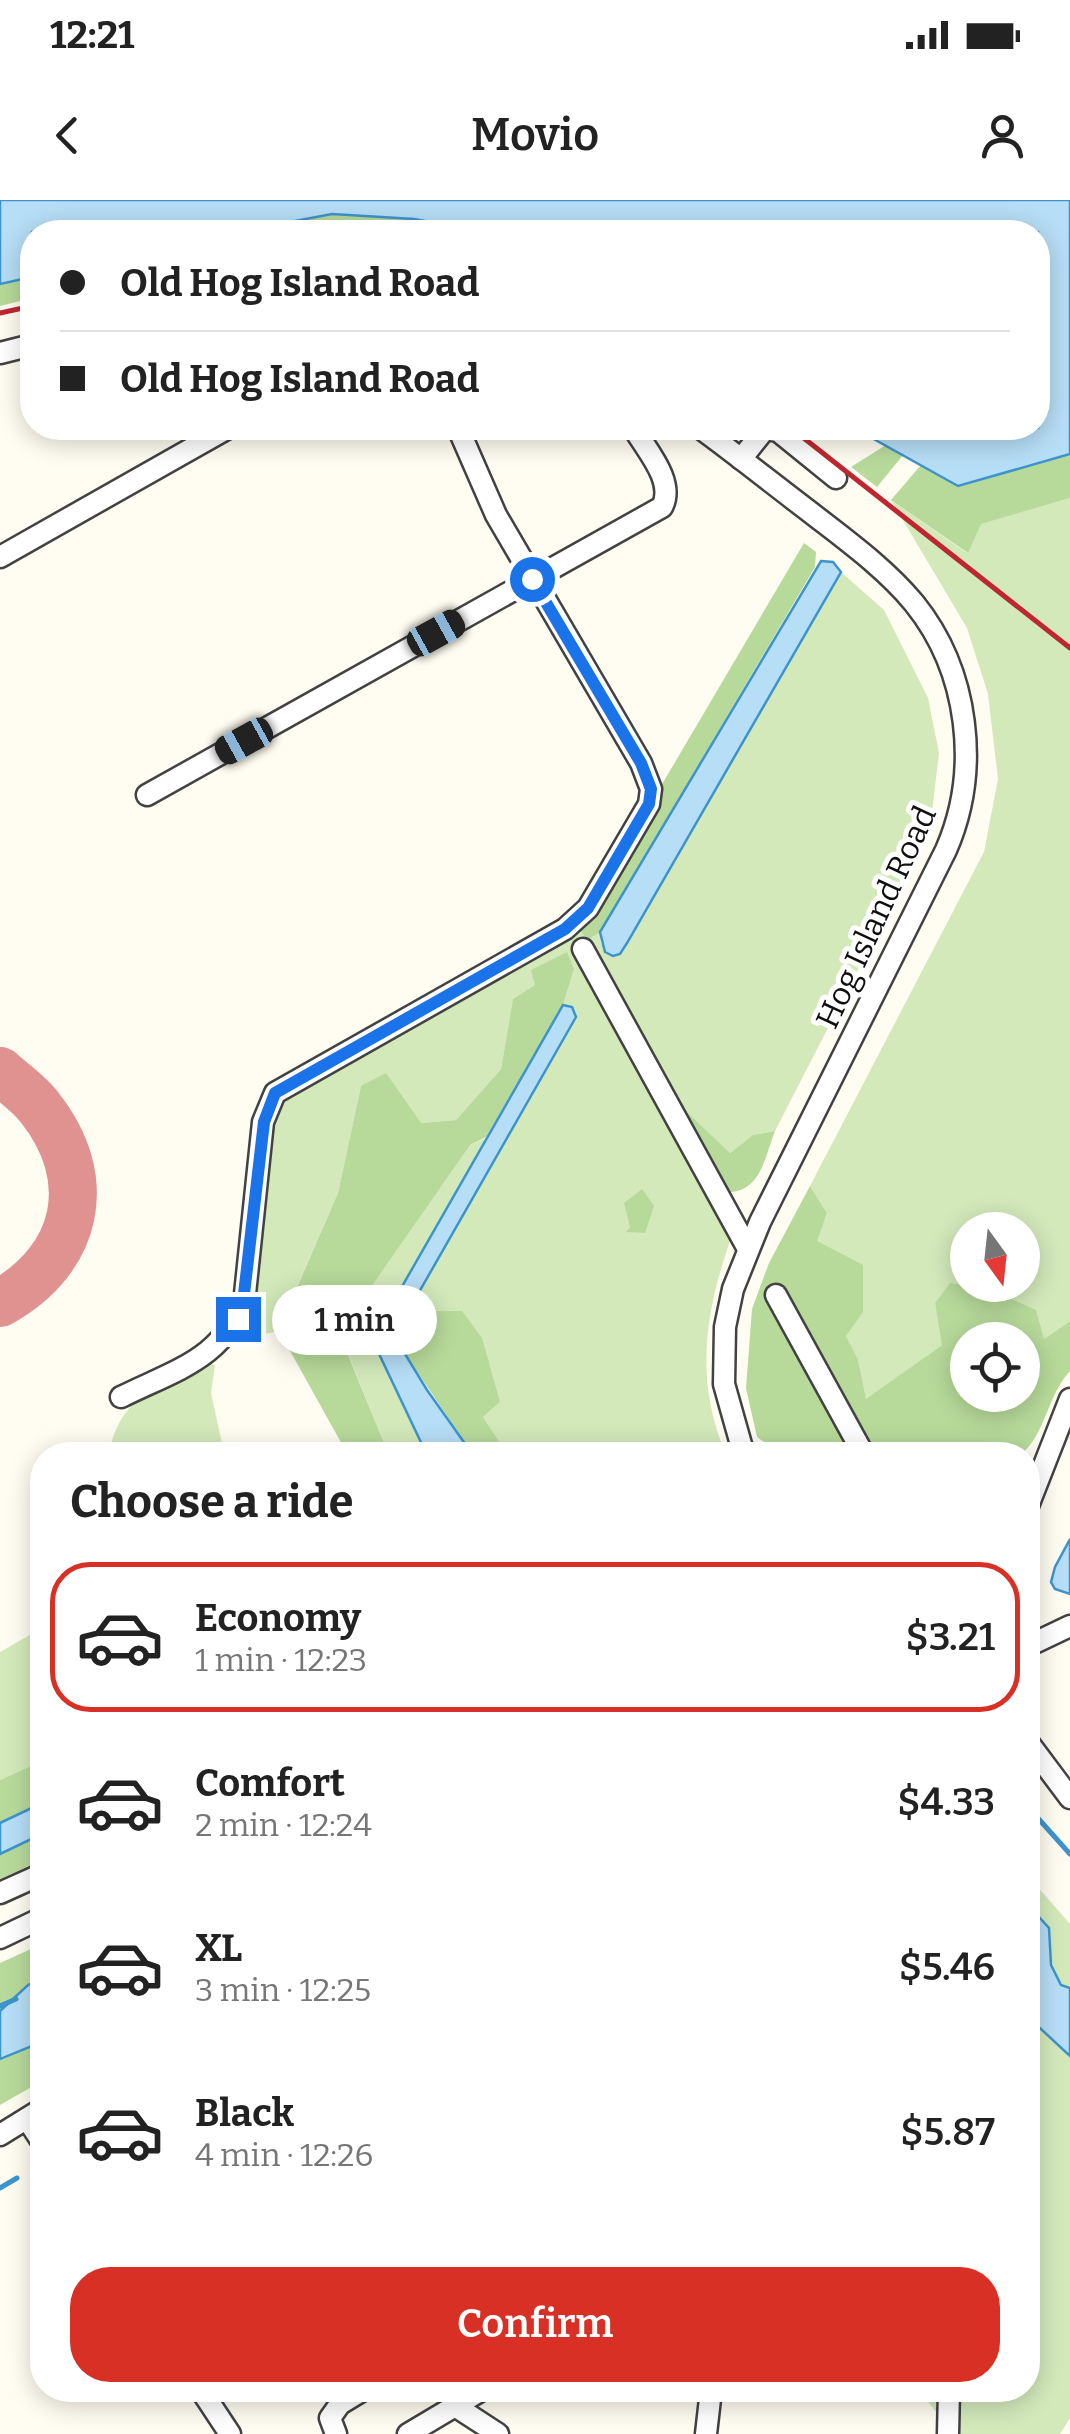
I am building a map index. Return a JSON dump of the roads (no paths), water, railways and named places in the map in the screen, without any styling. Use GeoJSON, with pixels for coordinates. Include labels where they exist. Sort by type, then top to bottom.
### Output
{"type":"FeatureCollection","features":[{"type":"Feature","properties":{"kind":"street"},"geometry":{"type":"LineString","coordinates":[[0,556],[207,440]]}},
{"type":"Feature","properties":{"kind":"street"},"geometry":{"type":"LineString","coordinates":[[121,1396],[207,1355],[238,1319],[264,1122],[275,1093],[565,929],[588,908],[649,804],[651,789],[641,763],[486,496],[463,440]]}},
{"type":"Feature","properties":{"kind":"street"},"geometry":{"type":"LineString","coordinates":[[147,795],[662,507],[667,497],[664,480],[641,440]]}},
{"type":"Feature","properties":{"kind":"street","name":"Hog Island Road"},"geometry":{"type":"LineString","coordinates":[[715,440],[842,537],[896,583],[915,605],[949,666],[960,700],[966,750],[961,806],[946,850],[748,1248],[730,1298],[723,1346],[728,1403],[743,1442]]}},
{"type":"Feature","properties":{"kind":"street"},"geometry":{"type":"LineString","coordinates":[[740,459],[756,440]]}},
{"type":"Feature","properties":{"kind":"street"},"geometry":{"type":"LineString","coordinates":[[789,440],[836,478]]}},
{"type":"Feature","properties":{"kind":"street"},"geometry":{"type":"LineString","coordinates":[[584,950],[748,1248]]}},
{"type":"Feature","properties":{"kind":"street"},"geometry":{"type":"LineString","coordinates":[[776,1295],[857,1442]]}},
{"type":"Feature","properties":{"kind":"street"},"geometry":{"type":"LineString","coordinates":[[1040,1475],[1070,1399]]}},
{"type":"Feature","properties":{"kind":"street"},"geometry":{"type":"LineString","coordinates":[[1040,1640],[1070,1626]]}},
{"type":"Feature","properties":{"kind":"street"},"geometry":{"type":"LineString","coordinates":[[1040,1758],[1070,1798]]}},
{"type":"Feature","properties":{"kind":"street"},"geometry":{"type":"LineString","coordinates":[[0,1893],[30,1879]]}},
{"type":"Feature","properties":{"kind":"street"},"geometry":{"type":"LineString","coordinates":[[0,1938],[30,1924]]}},
{"type":"Feature","properties":{"kind":"street"},"geometry":{"type":"LineString","coordinates":[[0,2135],[30,2117]]}},
{"type":"Feature","properties":{"kind":"street"},"geometry":{"type":"LineString","coordinates":[[209,2402],[230,2434]]}},
{"type":"Feature","properties":{"kind":"street"},"geometry":{"type":"LineString","coordinates":[[336,2434],[330,2418],[346,2402]]}},
{"type":"Feature","properties":{"kind":"street"},"geometry":{"type":"LineString","coordinates":[[408,2434],[462,2402]]}},
{"type":"Feature","properties":{"kind":"street"},"geometry":{"type":"LineString","coordinates":[[706,2434],[710,2402]]}},
{"type":"Feature","properties":{"kind":"street"},"geometry":{"type":"LineString","coordinates":[[948,2434],[949,2402]]}},
{"type":"Feature","properties":{"kind":"street"},"geometry":{"type":"LineString","coordinates":[[455,2406],[498,2434]]}},
{"type":"Feature","properties":{"kind":"water"},"geometry":{"type":"Polygon","coordinates":[[[0,200],[1070,200],[1070,454],[958,486],[876,440],[1050,440],[1050,220],[419,220],[332,214],[300,220],[20,220],[20,280],[0,284],[0,200]]]}},
{"type":"Feature","properties":{"kind":"water"},"geometry":{"type":"Polygon","coordinates":[[[821,561],[833,562],[841,572],[627,943],[620,954],[605,952],[600,932],[821,561]]]}},
{"type":"Feature","properties":{"kind":"water"},"geometry":{"type":"Polygon","coordinates":[[[563,1005],[572,1007],[576,1017],[394,1336],[464,1442],[421,1442],[372,1339],[563,1005]]]}},
{"type":"Feature","properties":{"kind":"water"},"geometry":{"type":"Polygon","coordinates":[[[1070,1539],[1070,1594],[1055,1589],[1051,1582],[1070,1539]]]}},
{"type":"Feature","properties":{"kind":"water"},"geometry":{"type":"Polygon","coordinates":[[[30,1809],[30,1840],[0,1854],[0,1823],[30,1809]]]}},
{"type":"Feature","properties":{"kind":"water"},"geometry":{"type":"Polygon","coordinates":[[[1040,1918],[1049,1928],[1051,1965],[1061,1985],[1070,1988],[1070,2056],[1040,2028],[1040,1918]]]}},
{"type":"Feature","properties":{"kind":"water"},"geometry":{"type":"Polygon","coordinates":[[[28,1985],[30,2047],[0,2059],[0,2011],[28,1985]]]}},
{"type":"Feature","properties":{"kind":"waterway"},"geometry":{"type":"LineString","coordinates":[[1040,1820],[1070,1854]]}},
{"type":"Feature","properties":{"kind":"waterway"},"geometry":{"type":"LineString","coordinates":[[0,2006],[16,1999]]}},
{"type":"Feature","properties":{"kind":"waterway"},"geometry":{"type":"LineString","coordinates":[[0,2188],[17,2178]]}},
{"type":"Feature","properties":{"kind":"railway"},"geometry":{"type":"LineString","coordinates":[[0,313],[20,309]]}},
{"type":"Feature","properties":{"kind":"railway"},"geometry":{"type":"LineString","coordinates":[[806,440],[1070,648]]}}]}
